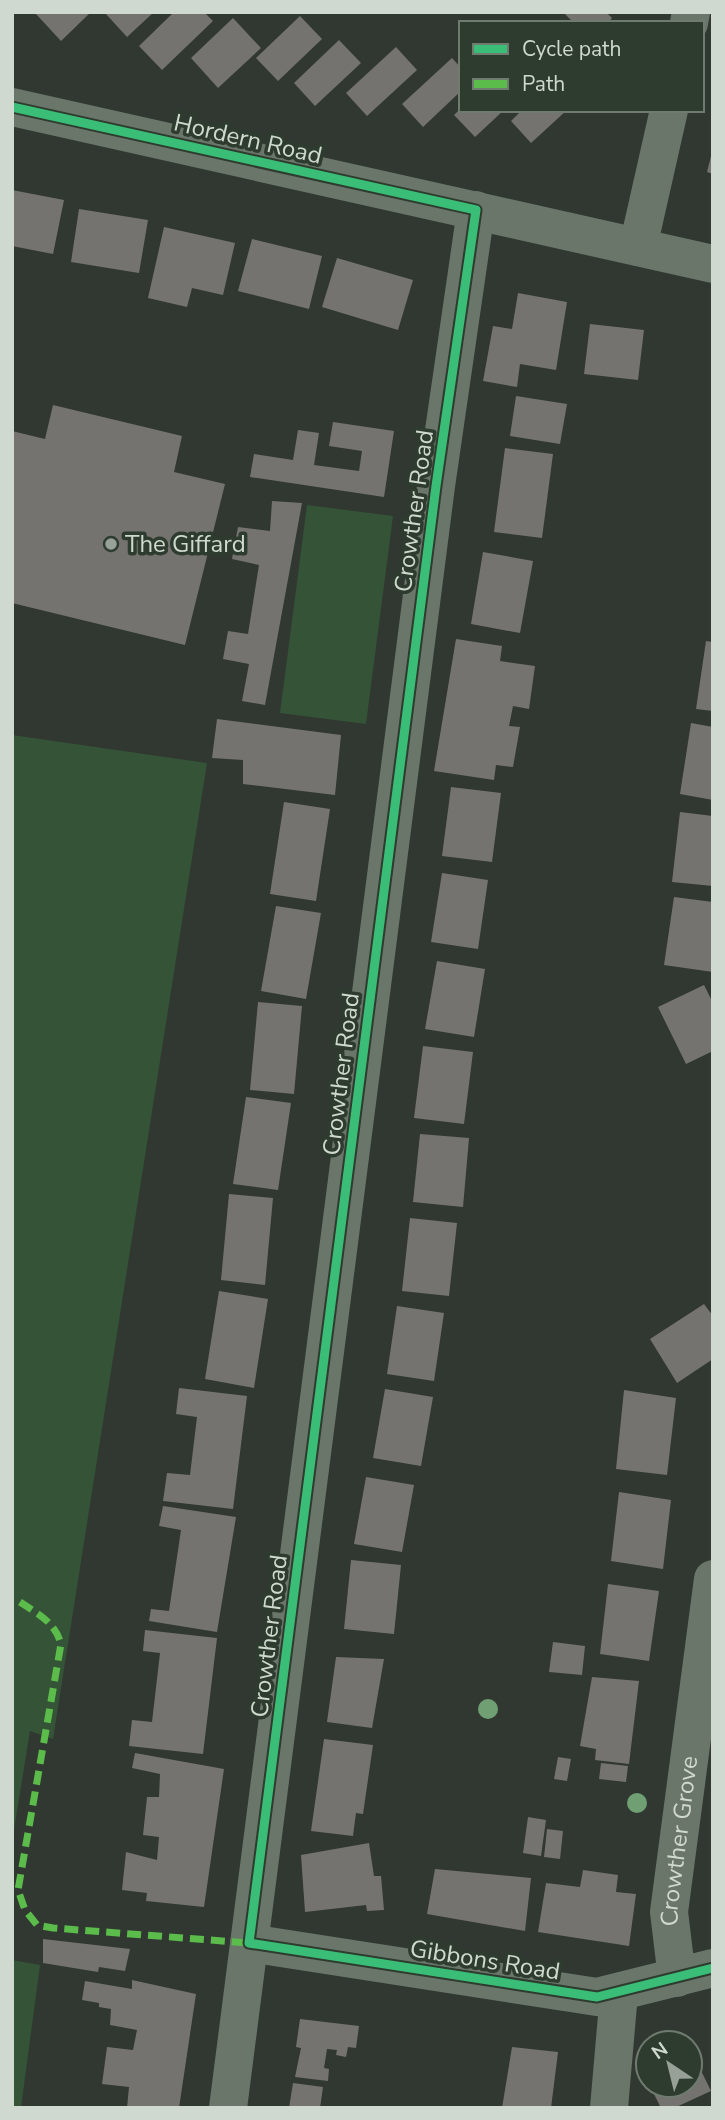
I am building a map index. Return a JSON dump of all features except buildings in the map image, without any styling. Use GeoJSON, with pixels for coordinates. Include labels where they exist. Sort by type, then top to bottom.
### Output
{"type":"FeatureCollection","features":[{"type":"Feature","properties":{"kind":"street","name":"Hordern Road"},"geometry":{"type":"LineString","coordinates":[[12,107],[713,264]]}},
{"type":"Feature","properties":{"kind":"street"},"geometry":{"type":"LineString","coordinates":[[638,247],[669,112]]}},
{"type":"Feature","properties":{"kind":"street","name":"Crowther Road"},"geometry":{"type":"LineString","coordinates":[[228,2108],[436,486],[476,210]]}},
{"type":"Feature","properties":{"kind":"street","name":"Crowther Grove"},"geometry":{"type":"LineString","coordinates":[[695,1973],[669,1912],[713,1579]]}},
{"type":"Feature","properties":{"kind":"street","name":"Gibbons Road"},"geometry":{"type":"LineString","coordinates":[[249,1943],[597,1997],[695,1973]]}},
{"type":"Feature","properties":{"kind":"street"},"geometry":{"type":"LineString","coordinates":[[609,2108],[619,1993]]}},
{"type":"Feature","properties":{"kind":"green space"},"geometry":{"type":"Polygon","coordinates":[[[307,505],[393,516],[366,724],[280,713],[307,505]]]}},
{"type":"Feature","properties":{"kind":"green space"},"geometry":{"type":"Polygon","coordinates":[[[12,735],[207,763],[53,1739],[30,1731],[12,1842],[12,735]]]}},
{"type":"Feature","properties":{"kind":"green space"},"geometry":{"type":"Polygon","coordinates":[[[12,1960],[40,1965],[21,2108],[12,2108],[12,1960]]]}},
{"type":"Feature","properties":{"kind":"marked path"},"geometry":{"type":"LineString","coordinates":[[20,1602],[50,1624],[61,1644],[18,1890],[25,1910],[37,1925],[53,1928],[249,1943]]}},
{"type":"Feature","properties":{"kind":"cycle path"},"geometry":{"type":"LineString","coordinates":[[12,107],[476,210],[436,486],[249,1943],[597,1997],[713,1968]]}},
{"type":"Feature","properties":{"kind":"place","name":"The Giffard"},"geometry":{"type":"Point","coordinates":[111,544]}}]}
